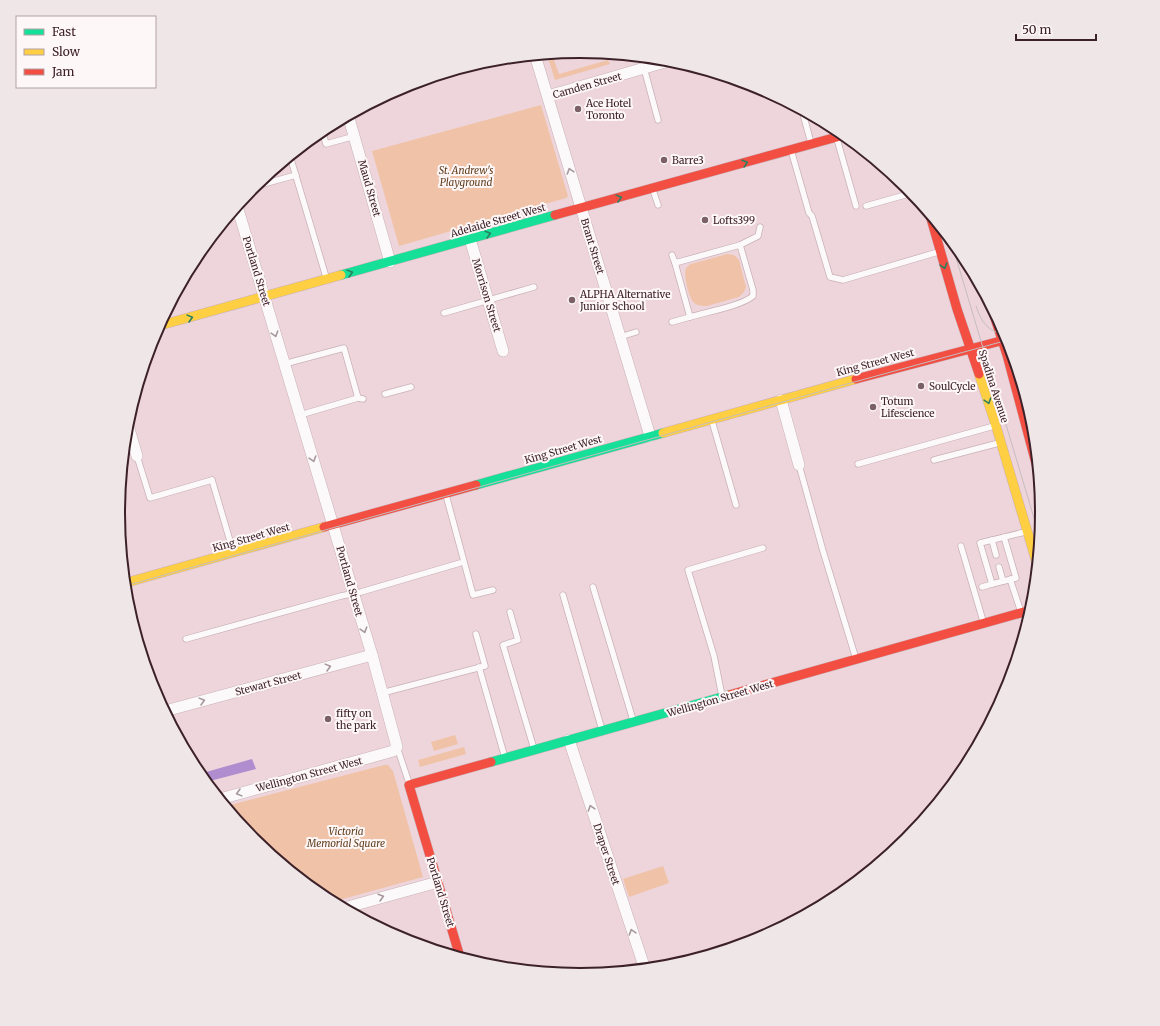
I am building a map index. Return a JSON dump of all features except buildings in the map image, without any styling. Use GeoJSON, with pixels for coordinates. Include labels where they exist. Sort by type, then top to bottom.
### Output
{"type":"FeatureCollection","features":[{"type":"Feature","properties":{"kind":"main road","name":"Adelaide Street West"},"geometry":{"type":"LineString","coordinates":[[167,324],[836,137]]}},
{"type":"Feature","properties":{"kind":"main road","name":"Spadina Avenue"},"geometry":{"type":"LineString","coordinates":[[933,227],[957,309],[996,426],[1033,551]]}},
{"type":"Feature","properties":{"kind":"main road","name":"King Street West"},"geometry":{"type":"LineString","coordinates":[[131,581],[711,419],[1001,341]]}},
{"type":"Feature","properties":{"kind":"main road","name":"Wellington Street West"},"geometry":{"type":"LineString","coordinates":[[409,785],[1021,613]]}},
{"type":"Feature","properties":{"kind":"main road","name":"Portland Street"},"geometry":{"type":"LineString","coordinates":[[409,785],[458,951]]}},
{"type":"Feature","properties":{"kind":"street","name":"Brant Street"},"geometry":{"type":"LineString","coordinates":[[537,60],[650,436]]}},
{"type":"Feature","properties":{"kind":"street","name":"Camden Street"},"geometry":{"type":"LineString","coordinates":[[548,96],[655,65]]}},
{"type":"Feature","properties":{"kind":"street","name":"Maud Street"},"geometry":{"type":"LineString","coordinates":[[350,121],[390,262]]}},
{"type":"Feature","properties":{"kind":"street","name":"Portland Street"},"geometry":{"type":"LineString","coordinates":[[239,212],[372,655],[397,747]]}},
{"type":"Feature","properties":{"kind":"street","name":"Morrison Street"},"geometry":{"type":"LineString","coordinates":[[470,239],[504,351]]}},
{"type":"Feature","properties":{"kind":"street"},"geometry":{"type":"LineString","coordinates":[[781,400],[799,465]]}},
{"type":"Feature","properties":{"kind":"street"},"geometry":{"type":"LineString","coordinates":[[132,438],[137,456]]}},
{"type":"Feature","properties":{"kind":"street","name":"Stewart Street"},"geometry":{"type":"LineString","coordinates":[[170,710],[372,655]]}},
{"type":"Feature","properties":{"kind":"street","name":"Draper Street"},"geometry":{"type":"LineString","coordinates":[[569,740],[642,963]]}},
{"type":"Feature","properties":{"kind":"street","name":"Wellington Street West"},"geometry":{"type":"LineString","coordinates":[[225,798],[393,751],[397,747]]}},
{"type":"Feature","properties":{"kind":"street"},"geometry":{"type":"LineString","coordinates":[[351,906],[438,882]]}},
{"type":"Feature","properties":{"kind":"lane"},"geometry":{"type":"LineString","coordinates":[[644,68],[658,120]]}},
{"type":"Feature","properties":{"kind":"lane"},"geometry":{"type":"LineString","coordinates":[[804,117],[812,144]]}},
{"type":"Feature","properties":{"kind":"lane"},"geometry":{"type":"LineString","coordinates":[[324,137],[326,144],[355,136]]}},
{"type":"Feature","properties":{"kind":"lane"},"geometry":{"type":"LineString","coordinates":[[841,141],[856,206]]}},
{"type":"Feature","properties":{"kind":"lane"},"geometry":{"type":"LineString","coordinates":[[791,150],[809,213],[812,216],[830,277],[843,280],[940,251]]}},
{"type":"Feature","properties":{"kind":"lane"},"geometry":{"type":"LineString","coordinates":[[292,161],[327,279]]}},
{"type":"Feature","properties":{"kind":"lane"},"geometry":{"type":"LineString","coordinates":[[267,183],[296,175]]}},
{"type":"Feature","properties":{"kind":"lane"},"geometry":{"type":"LineString","coordinates":[[653,189],[658,205]]}},
{"type":"Feature","properties":{"kind":"lane"},"geometry":{"type":"LineString","coordinates":[[866,206],[905,195]]}},
{"type":"Feature","properties":{"kind":"lane"},"geometry":{"type":"LineString","coordinates":[[675,263],[740,245],[758,236],[760,227]]}},
{"type":"Feature","properties":{"kind":"lane"},"geometry":{"type":"LineString","coordinates":[[672,322],[748,300],[753,296],[753,290],[740,245]]}},
{"type":"Feature","properties":{"kind":"lane"},"geometry":{"type":"LineString","coordinates":[[672,255],[690,317]]}},
{"type":"Feature","properties":{"kind":"lane"},"geometry":{"type":"LineString","coordinates":[[444,313],[534,287]]}},
{"type":"Feature","properties":{"kind":"lane"},"geometry":{"type":"LineString","coordinates":[[620,337],[636,332]]}},
{"type":"Feature","properties":{"kind":"lane"},"geometry":{"type":"LineString","coordinates":[[284,364],[344,348],[360,398],[300,415]]}},
{"type":"Feature","properties":{"kind":"lane"},"geometry":{"type":"LineString","coordinates":[[385,394],[411,387]]}},
{"type":"Feature","properties":{"kind":"lane"},"geometry":{"type":"LineString","coordinates":[[711,419],[736,505]]}},
{"type":"Feature","properties":{"kind":"lane"},"geometry":{"type":"LineString","coordinates":[[858,464],[996,426]]}},
{"type":"Feature","properties":{"kind":"lane"},"geometry":{"type":"LineString","coordinates":[[934,460],[1001,442]]}},
{"type":"Feature","properties":{"kind":"lane"},"geometry":{"type":"LineString","coordinates":[[137,456],[150,498],[213,478],[233,553]]}},
{"type":"Feature","properties":{"kind":"lane"},"geometry":{"type":"LineString","coordinates":[[799,465],[823,552],[856,660]]}},
{"type":"Feature","properties":{"kind":"lane"},"geometry":{"type":"LineString","coordinates":[[446,493],[473,595],[493,590]]}},
{"type":"Feature","properties":{"kind":"lane"},"geometry":{"type":"LineString","coordinates":[[992,584],[980,543],[1027,531]]}},
{"type":"Feature","properties":{"kind":"lane"},"geometry":{"type":"LineString","coordinates":[[982,587],[1016,578],[1004,537]]}},
{"type":"Feature","properties":{"kind":"lane"},"geometry":{"type":"LineString","coordinates":[[992,540],[996,555]]}},
{"type":"Feature","properties":{"kind":"lane"},"geometry":{"type":"LineString","coordinates":[[960,546],[984,624]]}},
{"type":"Feature","properties":{"kind":"lane"},"geometry":{"type":"LineString","coordinates":[[722,697],[714,656],[688,570],[763,548]]}},
{"type":"Feature","properties":{"kind":"lane"},"geometry":{"type":"LineString","coordinates":[[186,639],[353,594],[460,563]]}},
{"type":"Feature","properties":{"kind":"lane"},"geometry":{"type":"LineString","coordinates":[[999,567],[1004,581]]}},
{"type":"Feature","properties":{"kind":"lane"},"geometry":{"type":"LineString","coordinates":[[1010,579],[1021,613]]}},
{"type":"Feature","properties":{"kind":"lane"},"geometry":{"type":"LineString","coordinates":[[593,587],[634,722]]}},
{"type":"Feature","properties":{"kind":"lane"},"geometry":{"type":"LineString","coordinates":[[563,595],[602,730]]}},
{"type":"Feature","properties":{"kind":"lane"},"geometry":{"type":"LineString","coordinates":[[510,612],[518,640],[504,645],[534,750]]}},
{"type":"Feature","properties":{"kind":"lane"},"geometry":{"type":"LineString","coordinates":[[382,693],[485,666],[476,634]]}},
{"type":"Feature","properties":{"kind":"lane"},"geometry":{"type":"LineString","coordinates":[[479,667],[505,758]]}},
{"type":"Feature","properties":{"kind":"lane","name":"Portland Street"},"geometry":{"type":"LineString","coordinates":[[397,747],[409,785]]}},
{"type":"Feature","properties":{"kind":"green space"},"geometry":{"type":"Polygon","coordinates":[[[548,59],[554,59],[559,74],[608,60],[610,64],[555,80],[548,59]]]}},
{"type":"Feature","properties":{"kind":"green space","name":"St. Andrew's Playground"},"geometry":{"type":"Polygon","coordinates":[[[541,105],[568,196],[566,198],[399,246],[372,151],[541,105]]]}},
{"type":"Feature","properties":{"kind":"green space"},"geometry":{"type":"Polygon","coordinates":[[[727,254],[734,255],[739,260],[746,287],[744,292],[739,297],[707,306],[700,306],[694,303],[687,286],[685,276],[686,268],[691,264],[727,254]]]}},
{"type":"Feature","properties":{"kind":"green space"},"geometry":{"type":"Polygon","coordinates":[[[455,735],[458,744],[434,751],[431,742],[455,735]]]}},
{"type":"Feature","properties":{"kind":"green space"},"geometry":{"type":"Polygon","coordinates":[[[464,747],[466,754],[420,767],[418,760],[464,747]]]}},
{"type":"Feature","properties":{"kind":"green space","name":"Victoria Memorial Square"},"geometry":{"type":"Polygon","coordinates":[[[388,765],[393,771],[423,877],[341,900],[303,874],[280,855],[258,835],[231,805],[388,765]]]}},
{"type":"Feature","properties":{"kind":"green space"},"geometry":{"type":"Polygon","coordinates":[[[663,866],[669,883],[629,897],[623,879],[663,866]]]}},
{"type":"Feature","properties":{"kind":"shaded area"},"geometry":{"type":"Polygon","coordinates":[[[252,759],[256,769],[212,780],[206,772],[252,759]]]}},
{"type":"Feature","properties":{"kind":"tram line"},"geometry":{"type":"LineString","coordinates":[[956,257],[1035,520]]}},
{"type":"Feature","properties":{"kind":"tram line"},"geometry":{"type":"LineString","coordinates":[[976,306],[980,317],[986,325],[990,329],[997,332]]}},
{"type":"Feature","properties":{"kind":"tram line"},"geometry":{"type":"LineString","coordinates":[[131,584],[1001,342]]}},
{"type":"Feature","properties":{"kind":"traffic: fast"},"geometry":{"type":"LineString","coordinates":[[341,275],[555,215]]}},
{"type":"Feature","properties":{"kind":"traffic: fast"},"geometry":{"type":"LineString","coordinates":[[476,485],[663,433]]}},
{"type":"Feature","properties":{"kind":"traffic: fast"},"geometry":{"type":"LineString","coordinates":[[491,762],[729,695]]}},
{"type":"Feature","properties":{"kind":"traffic: slow"},"geometry":{"type":"LineString","coordinates":[[167,324],[341,275]]}},
{"type":"Feature","properties":{"kind":"traffic: slow"},"geometry":{"type":"LineString","coordinates":[[979,374],[1033,551]]}},
{"type":"Feature","properties":{"kind":"traffic: slow"},"geometry":{"type":"LineString","coordinates":[[663,433],[856,379]]}},
{"type":"Feature","properties":{"kind":"traffic: slow"},"geometry":{"type":"LineString","coordinates":[[131,581],[324,527]]}},
{"type":"Feature","properties":{"kind":"traffic: jam"},"geometry":{"type":"LineString","coordinates":[[555,215],[836,137]]}},
{"type":"Feature","properties":{"kind":"traffic: jam"},"geometry":{"type":"LineString","coordinates":[[933,227],[957,309],[979,374]]}},
{"type":"Feature","properties":{"kind":"traffic: jam"},"geometry":{"type":"LineString","coordinates":[[856,379],[1001,341]]}},
{"type":"Feature","properties":{"kind":"traffic: jam"},"geometry":{"type":"LineString","coordinates":[[1009,361],[1027,430]]}},
{"type":"Feature","properties":{"kind":"traffic: jam"},"geometry":{"type":"LineString","coordinates":[[324,527],[476,485]]}},
{"type":"Feature","properties":{"kind":"traffic: jam"},"geometry":{"type":"LineString","coordinates":[[729,695],[1024,612]]}},
{"type":"Feature","properties":{"kind":"traffic: jam"},"geometry":{"type":"LineString","coordinates":[[458,951],[409,785],[491,762]]}},
{"type":"Feature","properties":{"kind":"place","name":"Ace Hotel Toronto"},"geometry":{"type":"Point","coordinates":[578,109]}},
{"type":"Feature","properties":{"kind":"place","name":"Barre3"},"geometry":{"type":"Point","coordinates":[664,160]}},
{"type":"Feature","properties":{"kind":"place","name":"Lofts399"},"geometry":{"type":"Point","coordinates":[705,220]}},
{"type":"Feature","properties":{"kind":"place","name":"ALPHA Alternative Junior School"},"geometry":{"type":"Point","coordinates":[572,300]}},
{"type":"Feature","properties":{"kind":"place","name":"SoulCycle"},"geometry":{"type":"Point","coordinates":[921,386]}},
{"type":"Feature","properties":{"kind":"place","name":"Totum Lifescience"},"geometry":{"type":"Point","coordinates":[873,407]}},
{"type":"Feature","properties":{"kind":"place","name":"fifty on the park"},"geometry":{"type":"Point","coordinates":[328,719]}}]}
